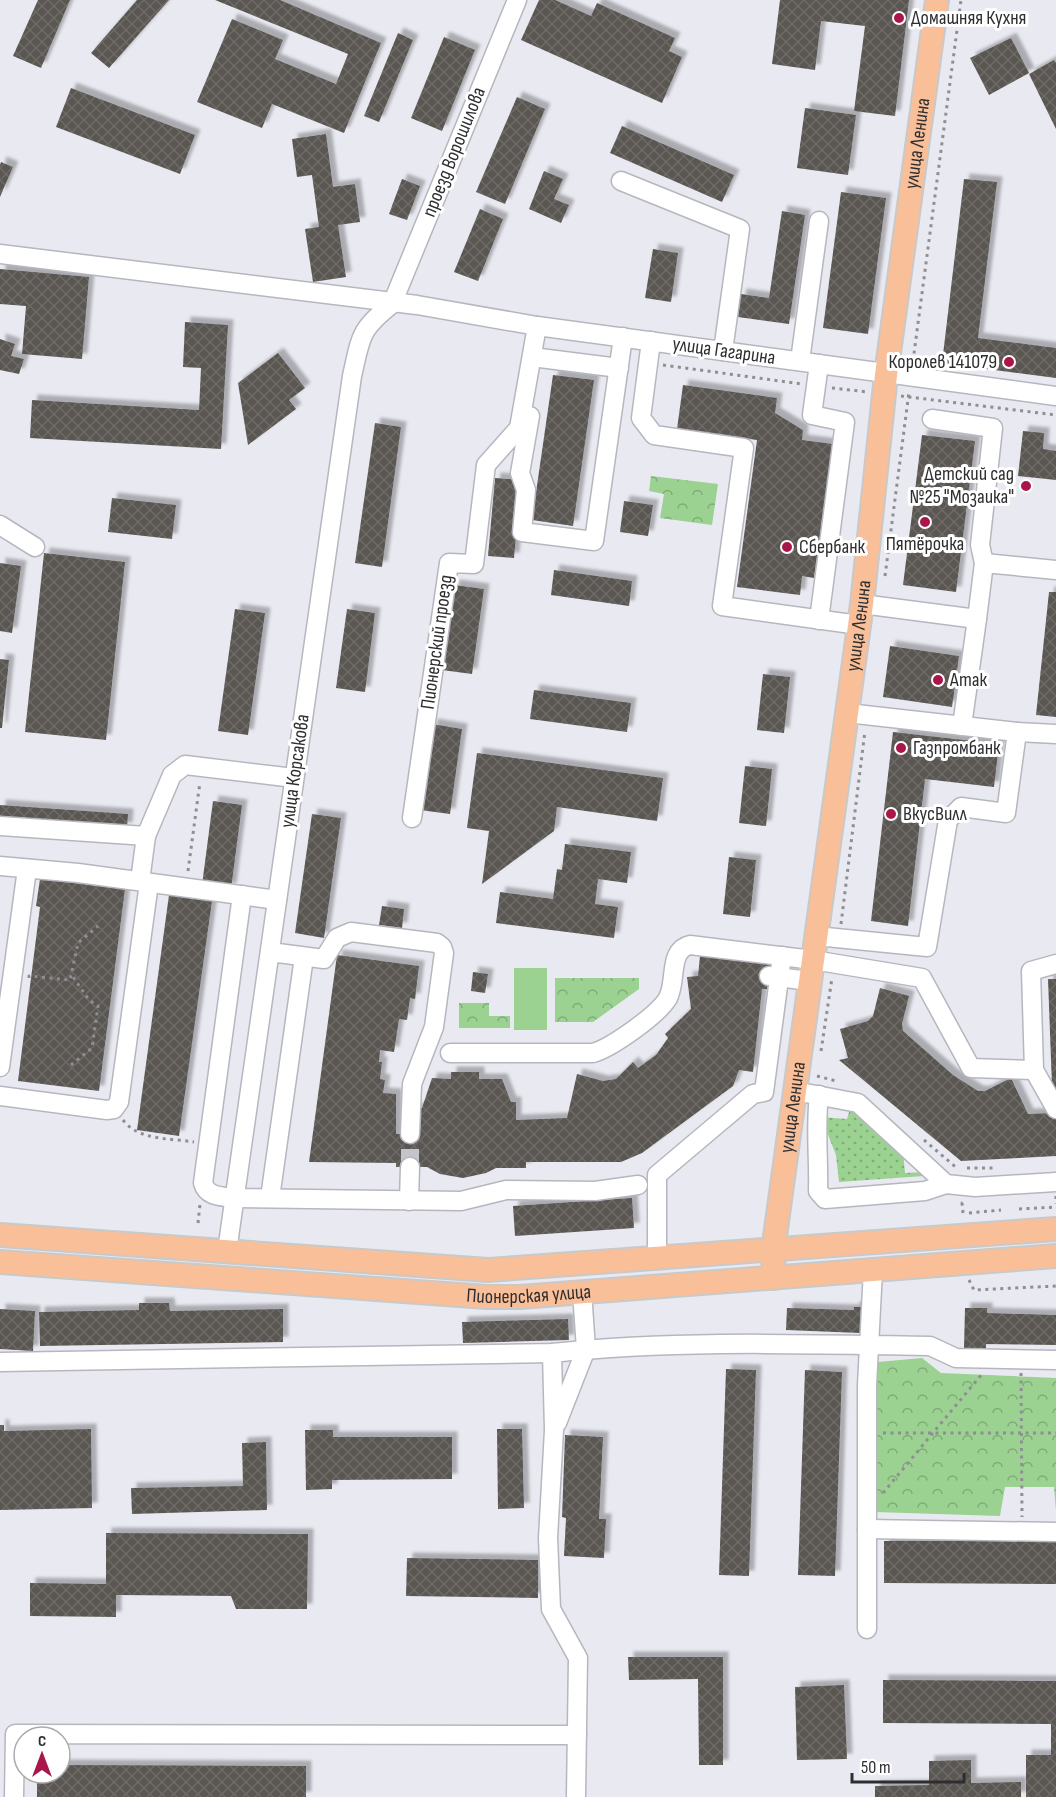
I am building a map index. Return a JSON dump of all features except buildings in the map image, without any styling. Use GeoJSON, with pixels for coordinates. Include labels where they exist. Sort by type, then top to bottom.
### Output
{"type":"FeatureCollection","features":[{"type":"Feature","properties":{"kind":"main road","name":"улица Ленина"},"geometry":{"type":"LineString","coordinates":[[774,1278],[773,1251],[861,615],[885,384],[937,0]]}},
{"type":"Feature","properties":{"kind":"main road","name":"Пионерская улица"},"geometry":{"type":"LineString","coordinates":[[0,1235],[488,1270],[1056,1229]]}},
{"type":"Feature","properties":{"kind":"main road","name":"Пионерская улица"},"geometry":{"type":"LineString","coordinates":[[0,1262],[487,1297],[582,1292],[1056,1256]]}},
{"type":"Feature","properties":{"kind":"street","name":"проезд Ворошилова"},"geometry":{"type":"LineString","coordinates":[[392,304],[517,0]]}},
{"type":"Feature","properties":{"kind":"street"},"geometry":{"type":"LineString","coordinates":[[621,181],[740,229],[723,351]]}},
{"type":"Feature","properties":{"kind":"street"},"geometry":{"type":"LineString","coordinates":[[800,361],[819,221]]}},
{"type":"Feature","properties":{"kind":"street","name":"улица Гагарина"},"geometry":{"type":"LineString","coordinates":[[0,254],[392,304],[417,305],[541,326],[800,361],[819,364],[885,384],[1056,396]]}},
{"type":"Feature","properties":{"kind":"street","name":"улица Корсакова"},"geometry":{"type":"LineString","coordinates":[[227,1251],[352,376],[361,337],[368,323],[392,304]]}},
{"type":"Feature","properties":{"kind":"street"},"geometry":{"type":"LineString","coordinates":[[541,326],[540,358],[520,473],[526,490],[522,532],[594,541],[623,337]]}},
{"type":"Feature","properties":{"kind":"street","name":"Пионерский проезд"},"geometry":{"type":"LineString","coordinates":[[412,818],[449,563],[474,564],[486,465],[519,428],[541,326]]}},
{"type":"Feature","properties":{"kind":"street"},"geometry":{"type":"LineString","coordinates":[[651,341],[641,418],[654,435],[744,448],[722,606],[819,620],[861,615],[977,618]]}},
{"type":"Feature","properties":{"kind":"street"},"geometry":{"type":"LineString","coordinates":[[540,358],[619,368]]}},
{"type":"Feature","properties":{"kind":"street"},"geometry":{"type":"LineString","coordinates":[[819,364],[812,415],[845,422],[819,620]]}},
{"type":"Feature","properties":{"kind":"street"},"geometry":{"type":"LineString","coordinates":[[932,419],[993,428],[980,545],[984,563],[962,726]]}},
{"type":"Feature","properties":{"kind":"street"},"geometry":{"type":"LineString","coordinates":[[0,525],[35,547]]}},
{"type":"Feature","properties":{"kind":"street"},"geometry":{"type":"LineString","coordinates":[[984,563],[1056,570]]}},
{"type":"Feature","properties":{"kind":"street"},"geometry":{"type":"LineString","coordinates":[[847,713],[1017,732],[1056,734]]}},
{"type":"Feature","properties":{"kind":"street"},"geometry":{"type":"LineString","coordinates":[[816,936],[927,948],[948,820],[961,807],[1006,813],[1017,732]]}},
{"type":"Feature","properties":{"kind":"street"},"geometry":{"type":"LineString","coordinates":[[0,1096],[114,1109],[118,1102],[144,882],[146,836],[172,775],[184,765],[294,778]]}},
{"type":"Feature","properties":{"kind":"street"},"geometry":{"type":"LineString","coordinates":[[0,826],[146,836]]}},
{"type":"Feature","properties":{"kind":"street"},"geometry":{"type":"LineString","coordinates":[[0,866],[277,900]]}},
{"type":"Feature","properties":{"kind":"street"},"geometry":{"type":"LineString","coordinates":[[0,1067],[27,869]]}},
{"type":"Feature","properties":{"kind":"street"},"geometry":{"type":"LineString","coordinates":[[242,896],[202,1183],[204,1190],[211,1194],[234,1198],[461,1201],[506,1190],[594,1191],[638,1185]]}},
{"type":"Feature","properties":{"kind":"street"},"geometry":{"type":"LineString","coordinates":[[270,952],[330,960],[337,938],[351,932],[437,944],[442,947],[444,953],[434,1027],[412,1084],[410,1134]]}},
{"type":"Feature","properties":{"kind":"street"},"geometry":{"type":"LineString","coordinates":[[450,1053],[593,1053],[606,1050],[663,1004],[672,986],[677,953],[682,947],[690,945],[782,956],[812,971]]}},
{"type":"Feature","properties":{"kind":"street"},"geometry":{"type":"LineString","coordinates":[[657,1259],[657,1175],[753,1094],[764,1092],[774,977],[782,956]]}},
{"type":"Feature","properties":{"kind":"street"},"geometry":{"type":"LineString","coordinates":[[270,1198],[304,957]]}},
{"type":"Feature","properties":{"kind":"street"},"geometry":{"type":"LineString","coordinates":[[1056,964],[1031,971],[1034,1070],[1056,1109]]}},
{"type":"Feature","properties":{"kind":"street"},"geometry":{"type":"LineString","coordinates":[[774,977],[812,971],[922,978],[971,1068],[1034,1070]]}},
{"type":"Feature","properties":{"kind":"street"},"geometry":{"type":"LineString","coordinates":[[795,1091],[858,1103],[946,1184]]}},
{"type":"Feature","properties":{"kind":"street"},"geometry":{"type":"LineString","coordinates":[[819,1095],[816,1119],[819,1141],[818,1191],[825,1199],[925,1191],[946,1184],[975,1187],[1056,1182]]}},
{"type":"Feature","properties":{"kind":"street"},"geometry":{"type":"LineString","coordinates":[[409,1201],[410,1167]]}},
{"type":"Feature","properties":{"kind":"street"},"geometry":{"type":"LineString","coordinates":[[867,1629],[867,1433],[873,1270]]}},
{"type":"Feature","properties":{"kind":"street"},"geometry":{"type":"LineString","coordinates":[[554,1430],[586,1349],[582,1292]]}},
{"type":"Feature","properties":{"kind":"street"},"geometry":{"type":"LineString","coordinates":[[0,1362],[552,1353],[607,1347],[871,1345],[930,1346],[956,1358],[1056,1360]]}},
{"type":"Feature","properties":{"kind":"street"},"geometry":{"type":"LineString","coordinates":[[552,1353],[554,1430],[548,1538],[551,1610],[578,1659],[576,1797]]}},
{"type":"Feature","properties":{"kind":"street"},"geometry":{"type":"LineString","coordinates":[[867,1521],[1056,1532]]}},
{"type":"Feature","properties":{"kind":"street"},"geometry":{"type":"LineString","coordinates":[[14,1797],[15,1734],[577,1735]]}},
{"type":"Feature","properties":{"kind":"path"},"geometry":{"type":"LineString","coordinates":[[648,363],[816,385],[885,384],[1056,415]]}},
{"type":"Feature","properties":{"kind":"path"},"geometry":{"type":"LineString","coordinates":[[186,888],[202,767]]}},
{"type":"Feature","properties":{"kind":"path"},"geometry":{"type":"LineString","coordinates":[[71,1065],[92,1048],[98,1006],[89,1000],[73,977],[78,944],[98,926]]}},
{"type":"Feature","properties":{"kind":"path"},"geometry":{"type":"LineString","coordinates":[[31,976],[66,981],[73,977]]}},
{"type":"Feature","properties":{"kind":"path"},"geometry":{"type":"LineString","coordinates":[[817,1076],[846,1084]]}},
{"type":"Feature","properties":{"kind":"path"},"geometry":{"type":"LineString","coordinates":[[114,1109],[134,1133],[208,1144]]}},
{"type":"Feature","properties":{"kind":"path"},"geometry":{"type":"LineString","coordinates":[[916,1132],[958,1169],[1001,1168]]}},
{"type":"Feature","properties":{"kind":"path"},"geometry":{"type":"LineString","coordinates":[[1018,1209],[1056,1207]]}},
{"type":"Feature","properties":{"kind":"path"},"geometry":{"type":"LineString","coordinates":[[969,1213],[1001,1210]]}},
{"type":"Feature","properties":{"kind":"path"},"geometry":{"type":"LineString","coordinates":[[969,1280],[974,1290],[1056,1286]]}},
{"type":"Feature","properties":{"kind":"path"},"geometry":{"type":"LineString","coordinates":[[867,1521],[932,1433],[995,1359]]}},
{"type":"Feature","properties":{"kind":"path"},"geometry":{"type":"LineString","coordinates":[[1021,1360],[1022,1531]]}},
{"type":"Feature","properties":{"kind":"path"},"geometry":{"type":"LineString","coordinates":[[867,1433],[1056,1433]]}},
{"type":"Feature","properties":{"kind":"green space"},"geometry":{"type":"Polygon","coordinates":[[[651,476],[718,484],[712,525],[660,518],[664,494],[649,491],[651,476]]]}},
{"type":"Feature","properties":{"kind":"green space"},"geometry":{"type":"Polygon","coordinates":[[[514,968],[547,968],[547,1030],[514,1030],[514,968]]]}},
{"type":"Feature","properties":{"kind":"green space"},"geometry":{"type":"Polygon","coordinates":[[[555,978],[639,978],[639,989],[593,1022],[555,1022],[555,978]]]}},
{"type":"Feature","properties":{"kind":"green space"},"geometry":{"type":"Polygon","coordinates":[[[459,1003],[489,1003],[489,1016],[510,1016],[510,1028],[459,1028],[459,1003]]]}},
{"type":"Feature","properties":{"kind":"green space"},"geometry":{"type":"Polygon","coordinates":[[[850,1109],[903,1151],[905,1173],[924,1172],[924,1176],[839,1182],[836,1155],[821,1117],[847,1119],[850,1109]]]}},
{"type":"Feature","properties":{"kind":"green space"},"geometry":{"type":"Polygon","coordinates":[[[922,1358],[941,1373],[1056,1378],[1056,1511],[1054,1487],[1005,1487],[1000,1516],[874,1512],[874,1387],[878,1362],[922,1358]]]}},
{"type":"Feature","properties":{"kind":"tunnel"},"geometry":{"type":"LineString","coordinates":[[410,1134],[410,1167]]}},
{"type":"Feature","properties":{"kind":"place","name":"Домашняя Кухня"},"geometry":{"type":"Point","coordinates":[899,18]}},
{"type":"Feature","properties":{"kind":"place","name":"Королев 141079"},"geometry":{"type":"Point","coordinates":[1009,362]}},
{"type":"Feature","properties":{"kind":"place","name":"Детский сад №25 \"Мозаика\""},"geometry":{"type":"Point","coordinates":[1026,486]}},
{"type":"Feature","properties":{"kind":"place","name":"Пятёрочка"},"geometry":{"type":"Point","coordinates":[925,522]}},
{"type":"Feature","properties":{"kind":"place","name":"Сбербанк"},"geometry":{"type":"Point","coordinates":[787,547]}},
{"type":"Feature","properties":{"kind":"place","name":"Атак"},"geometry":{"type":"Point","coordinates":[938,680]}},
{"type":"Feature","properties":{"kind":"place","name":"Газпромбанк"},"geometry":{"type":"Point","coordinates":[901,748]}},
{"type":"Feature","properties":{"kind":"place","name":"ВкусВилл"},"geometry":{"type":"Point","coordinates":[891,814]}}]}
